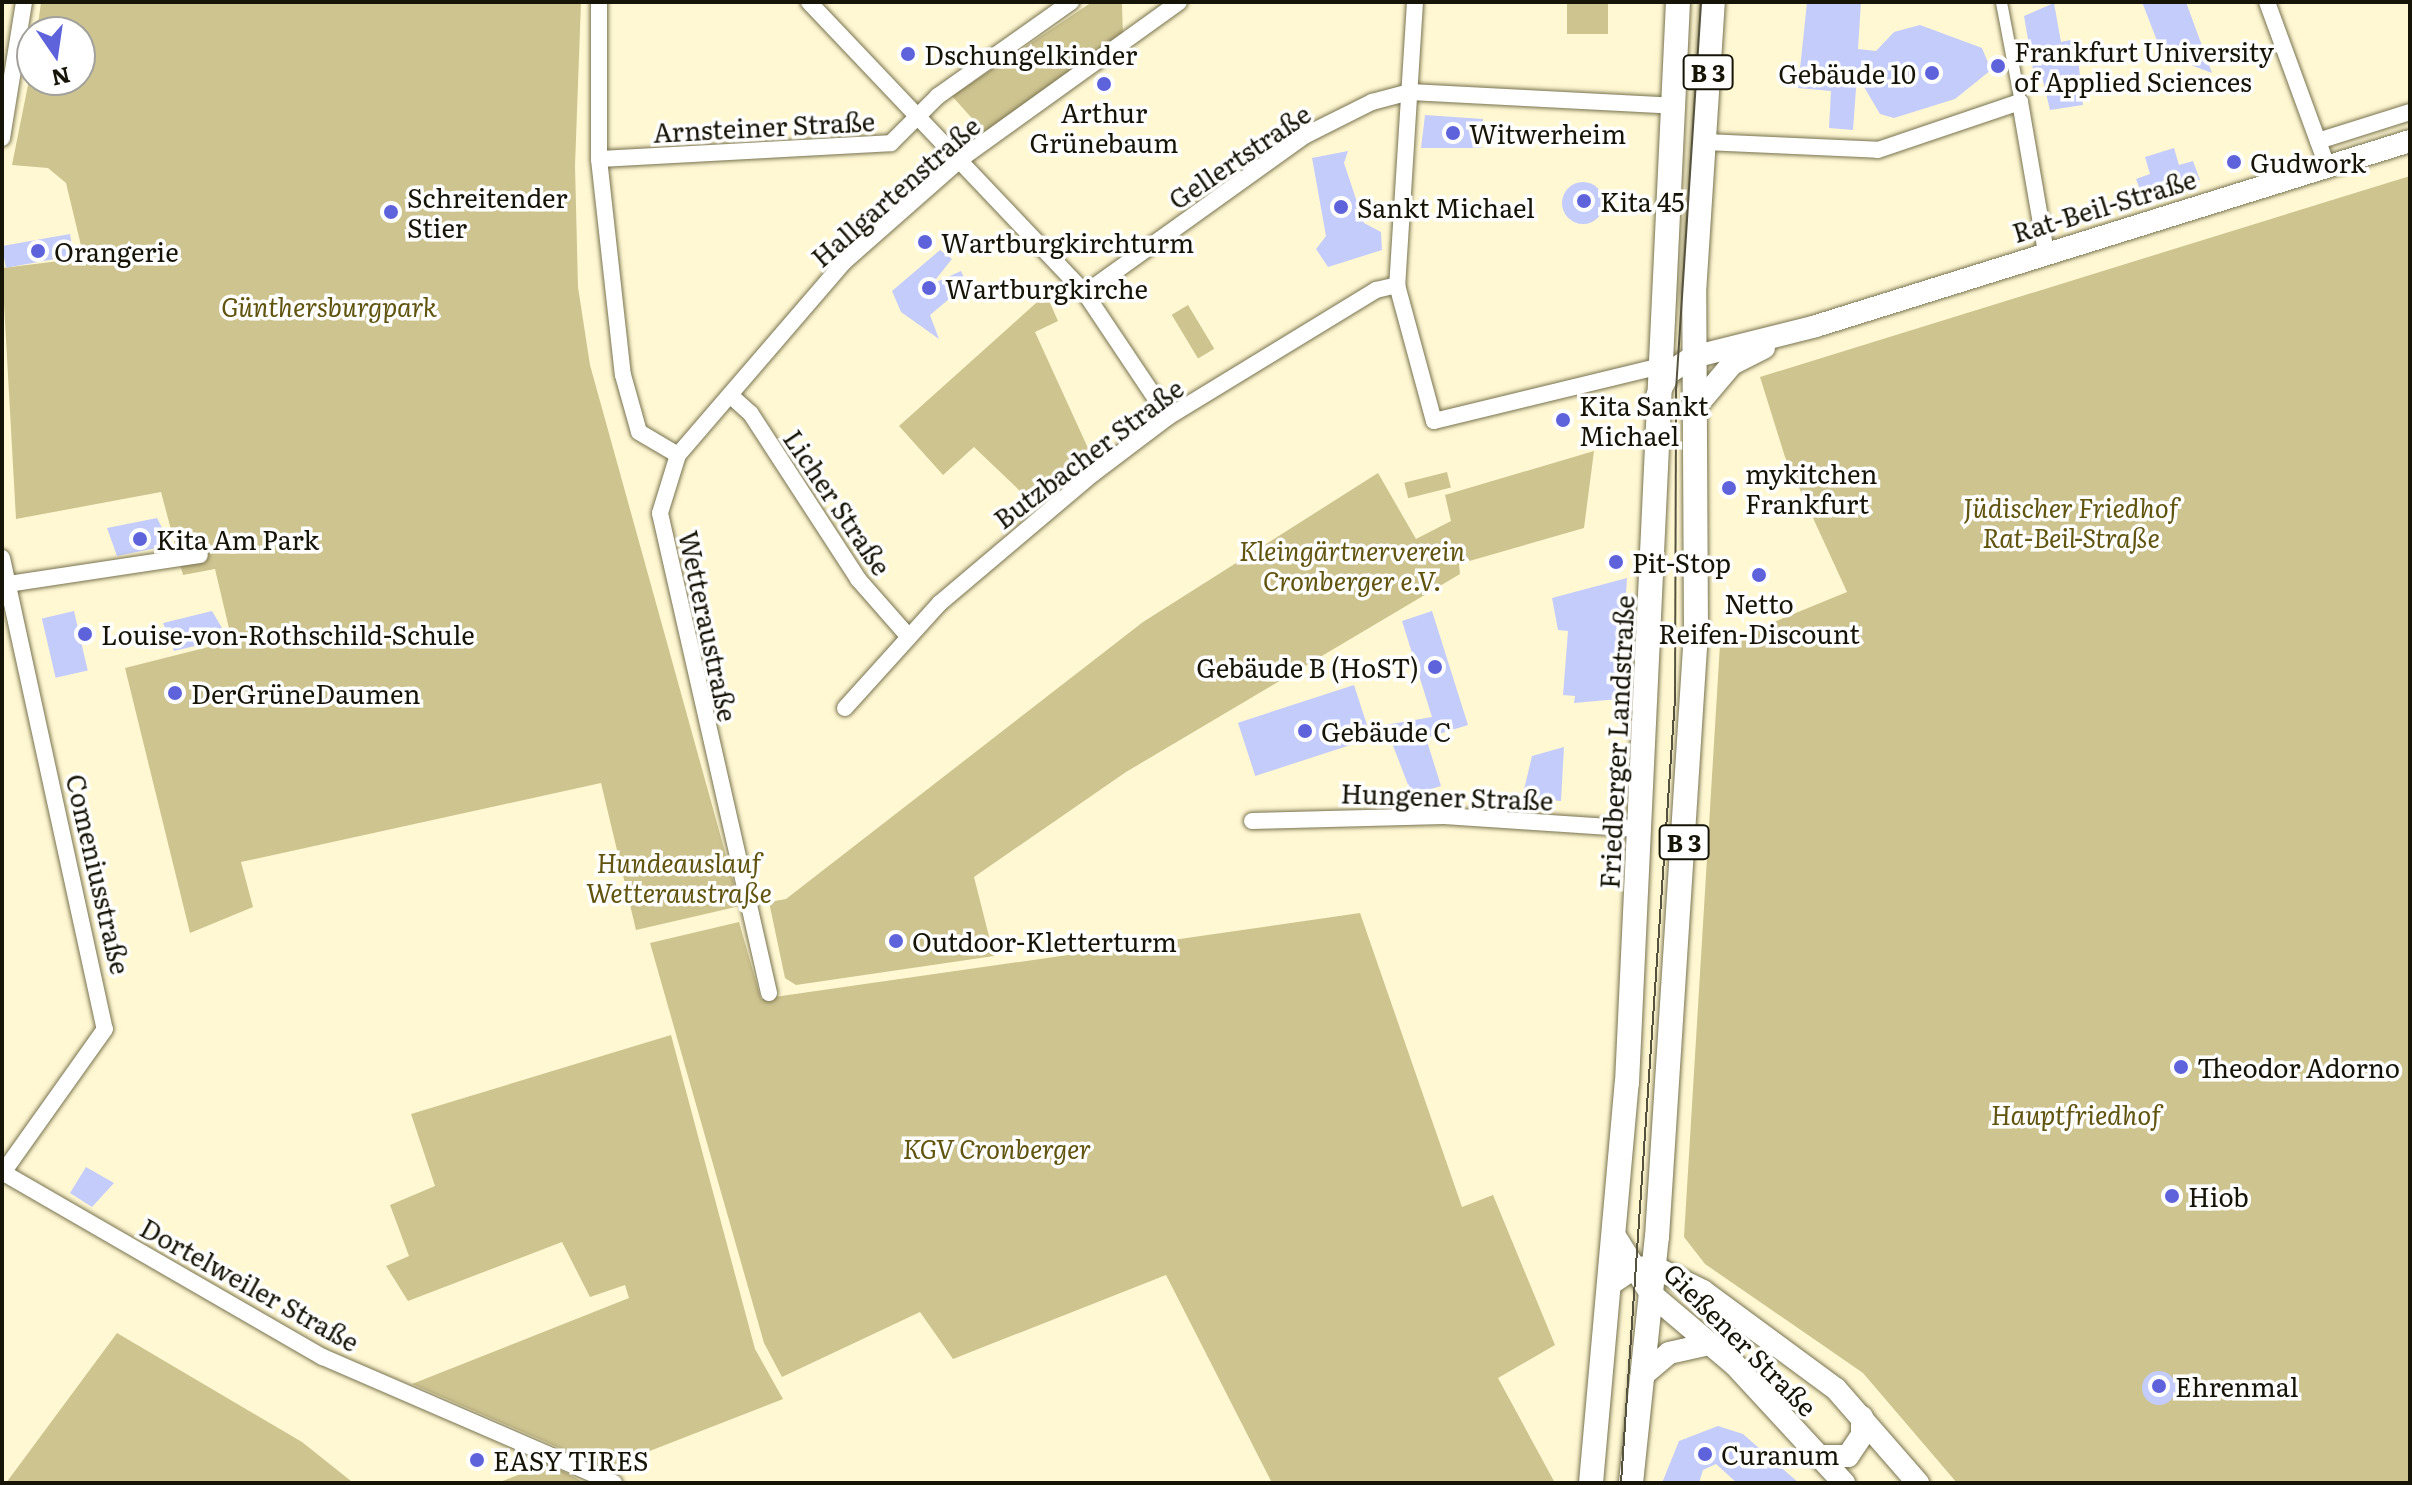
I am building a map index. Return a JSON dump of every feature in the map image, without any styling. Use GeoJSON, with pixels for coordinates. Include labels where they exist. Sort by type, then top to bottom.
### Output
{"type":"FeatureCollection","features":[{"type":"Feature","properties":{"kind":"main road","name":"Friedberger Landstraße"},"geometry":{"type":"LineString","coordinates":[[1591,1483],[1612,1283],[1640,829],[1655,368],[1674,106],[1678,2]]}},
{"type":"Feature","properties":{"kind":"main road","name":"B 3"},"geometry":{"type":"LineString","coordinates":[[1631,1483],[1651,1294],[1644,1267],[1657,1237],[1696,633],[1694,409],[1702,354],[1705,142],[1713,2]]}},
{"type":"Feature","properties":{"kind":"main road","name":"Rat-Beil-Straße"},"geometry":{"type":"LineString","coordinates":[[1702,354],[1816,326],[2410,141]]}},
{"type":"Feature","properties":{"kind":"main road","name":"Rat-Beil-Straße"},"geometry":{"type":"LineString","coordinates":[[1694,409],[1732,364],[1816,326]]}},
{"type":"Feature","properties":{"kind":"main road"},"geometry":{"type":"LineString","coordinates":[[1654,400],[1670,372],[1702,354]]}},
{"type":"Feature","properties":{"kind":"main road","name":"Gießener Straße"},"geometry":{"type":"LineString","coordinates":[[1613,1233],[1644,1267],[1685,1280],[1801,1358],[1862,1417],[1918,1483]]}},
{"type":"Feature","properties":{"kind":"main road","name":"Gießener Straße"},"geometry":{"type":"LineString","coordinates":[[1657,1237],[1685,1280]]}},
{"type":"Feature","properties":{"kind":"main road","name":"Gießener Straße"},"geometry":{"type":"LineString","coordinates":[[1612,1283],[1644,1267]]}},
{"type":"Feature","properties":{"kind":"main road","name":"Gießener Straße"},"geometry":{"type":"LineString","coordinates":[[1651,1294],[1709,1344],[1844,1483]]}},
{"type":"Feature","properties":{"kind":"main road"},"geometry":{"type":"LineString","coordinates":[[1643,1375],[1669,1353],[1709,1344]]}},
{"type":"Feature","properties":{"kind":"main road"},"geometry":{"type":"LineString","coordinates":[[1818,1456],[1848,1456],[1862,1435],[1862,1417]]}},
{"type":"Feature","properties":{"kind":"street"},"geometry":{"type":"LineString","coordinates":[[2,138],[24,2]]}},
{"type":"Feature","properties":{"kind":"street"},"geometry":{"type":"LineString","coordinates":[[599,2],[599,159],[623,375],[639,432],[678,455]]}},
{"type":"Feature","properties":{"kind":"street"},"geometry":{"type":"LineString","coordinates":[[809,2],[962,158],[1085,293],[1168,417]]}},
{"type":"Feature","properties":{"kind":"street","name":"Hallgartenstraße"},"geometry":{"type":"LineString","coordinates":[[924,118],[938,96],[1071,2]]}},
{"type":"Feature","properties":{"kind":"street","name":"Hallgartenstraße"},"geometry":{"type":"LineString","coordinates":[[678,455],[844,262],[962,158],[1179,2]]}},
{"type":"Feature","properties":{"kind":"street"},"geometry":{"type":"LineString","coordinates":[[1415,2],[1397,285],[1434,421],[1702,354]]}},
{"type":"Feature","properties":{"kind":"street"},"geometry":{"type":"LineString","coordinates":[[2001,2],[2046,252]]}},
{"type":"Feature","properties":{"kind":"street"},"geometry":{"type":"LineString","coordinates":[[2267,2],[2327,166]]}},
{"type":"Feature","properties":{"kind":"street","name":"Gellertstraße"},"geometry":{"type":"LineString","coordinates":[[1085,293],[1306,135],[1410,92],[1674,106]]}},
{"type":"Feature","properties":{"kind":"street"},"geometry":{"type":"LineString","coordinates":[[1705,142],[1878,150],[2020,102]]}},
{"type":"Feature","properties":{"kind":"street"},"geometry":{"type":"LineString","coordinates":[[2318,141],[2410,112]]}},
{"type":"Feature","properties":{"kind":"street","name":"Arnsteiner Straße"},"geometry":{"type":"LineString","coordinates":[[599,159],[879,146],[924,118]]}},
{"type":"Feature","properties":{"kind":"street","name":"Butzbacher Straße"},"geometry":{"type":"LineString","coordinates":[[845,708],[908,636],[1035,521],[1168,417],[1376,290],[1397,285]]}},
{"type":"Feature","properties":{"kind":"street","name":"Licher Straße"},"geometry":{"type":"LineString","coordinates":[[730,395],[751,414],[858,579],[908,636]]}},
{"type":"Feature","properties":{"kind":"street","name":"Wetteraustraße"},"geometry":{"type":"LineString","coordinates":[[678,455],[660,513],[769,993]]}},
{"type":"Feature","properties":{"kind":"street"},"geometry":{"type":"LineString","coordinates":[[4,584],[200,555]]}},
{"type":"Feature","properties":{"kind":"street","name":"Comeniusstraße"},"geometry":{"type":"LineString","coordinates":[[2,558],[4,584],[105,1029],[2,1173]]}},
{"type":"Feature","properties":{"kind":"street","name":"Hungener Straße"},"geometry":{"type":"LineString","coordinates":[[1252,821],[1444,816],[1640,829]]}},
{"type":"Feature","properties":{"kind":"street","name":"Dortelweiler Straße"},"geometry":{"type":"LineString","coordinates":[[2,1173],[323,1357],[614,1483]]}},
{"type":"Feature","properties":{"kind":"green space","name":"Günthersburgpark"},"geometry":{"type":"Polygon","coordinates":[[[41,2],[581,2],[575,166],[578,287],[590,365],[740,906],[636,930],[601,783],[241,862],[253,907],[190,933],[125,668],[232,641],[215,569],[183,575],[161,492],[16,519],[2,268],[84,258],[66,183],[48,168],[12,165],[26,96],[96,96],[96,16],[39,16],[41,2]]]}},
{"type":"Feature","properties":{"kind":"green space"},"geometry":{"type":"Polygon","coordinates":[[[1092,2],[1122,3],[1123,39],[986,134],[952,96],[1092,2]]]}},
{"type":"Feature","properties":{"kind":"green space"},"geometry":{"type":"Polygon","coordinates":[[[1567,2],[1608,2],[1608,34],[1567,34],[1567,2]]]}},
{"type":"Feature","properties":{"kind":"green space","name":"Hauptfriedhof"},"geometry":{"type":"Polygon","coordinates":[[[2410,176],[2410,1483],[1957,1483],[1863,1373],[1705,1264],[1684,1237],[1720,644],[1847,592],[1785,457],[1760,377],[2410,176]]]}},
{"type":"Feature","properties":{"kind":"green space"},"geometry":{"type":"Polygon","coordinates":[[[1046,294],[1058,321],[1035,332],[1098,470],[1044,514],[974,447],[943,475],[899,426],[1046,294]]]}},
{"type":"Feature","properties":{"kind":"green space"},"geometry":{"type":"Polygon","coordinates":[[[1188,305],[1214,349],[1198,359],[1172,315],[1188,305]]]}},
{"type":"Feature","properties":{"kind":"green space","name":"Kleingärtnerverein Cronberger e.V."},"geometry":{"type":"Polygon","coordinates":[[[1594,451],[1584,528],[1459,564],[1460,574],[1126,772],[974,877],[994,956],[796,985],[785,978],[769,902],[786,899],[1143,622],[1378,473],[1416,539],[1451,521],[1445,495],[1594,451]]]}},
{"type":"Feature","properties":{"kind":"green space"},"geometry":{"type":"Polygon","coordinates":[[[1447,472],[1451,488],[1408,498],[1404,483],[1447,472]]]}},
{"type":"Feature","properties":{"kind":"green space","name":"KGV Cronberger"},"geometry":{"type":"Polygon","coordinates":[[[1360,913],[1462,1207],[1493,1195],[1555,1345],[1498,1378],[1555,1483],[1272,1483],[1166,1275],[953,1359],[920,1312],[782,1377],[764,1343],[650,943],[739,922],[761,999],[1360,913]]]}},
{"type":"Feature","properties":{"kind":"green space"},"geometry":{"type":"Polygon","coordinates":[[[671,1035],[755,1349],[783,1399],[606,1468],[412,1384],[629,1298],[625,1285],[590,1297],[562,1242],[408,1301],[386,1266],[409,1256],[390,1205],[435,1186],[411,1114],[671,1035]]]}},
{"type":"Feature","properties":{"kind":"green space"},"geometry":{"type":"Polygon","coordinates":[[[117,1333],[302,1442],[351,1481],[6,1483],[117,1333]]]}},
{"type":"Feature","properties":{"kind":"green space"},"geometry":{"type":"Polygon","coordinates":[[[547,1463],[583,1482],[498,1483],[547,1463]]]}},
{"type":"Feature","properties":{"kind":"building"},"geometry":{"type":"Polygon","coordinates":[[[1807,2],[1861,2],[1858,49],[1876,51],[1894,32],[1920,25],[1982,48],[1991,70],[1955,99],[1894,118],[1880,114],[1857,75],[1853,130],[1829,128],[1831,91],[1798,88],[1807,2]]]}},
{"type":"Feature","properties":{"kind":"building"},"geometry":{"type":"Polygon","coordinates":[[[2142,2],[2186,2],[2212,73],[2180,61],[2166,64],[2142,2]]]}},
{"type":"Feature","properties":{"kind":"building"},"geometry":{"type":"Polygon","coordinates":[[[2054,3],[2061,42],[2076,39],[2083,105],[2050,110],[2042,77],[2027,81],[2033,69],[2024,16],[2054,3]]]}},
{"type":"Feature","properties":{"kind":"building","name":"Witwerheim"},"geometry":{"type":"Polygon","coordinates":[[[1425,115],[1483,119],[1482,148],[1421,148],[1425,115]]]}},
{"type":"Feature","properties":{"kind":"building"},"geometry":{"type":"Polygon","coordinates":[[[2174,148],[2179,165],[2193,161],[2200,180],[2143,198],[2136,179],[2150,174],[2145,157],[2174,148]]]}},
{"type":"Feature","properties":{"kind":"building","name":"Sankt Michael"},"geometry":{"type":"Polygon","coordinates":[[[1348,151],[1344,163],[1364,223],[1381,232],[1382,250],[1328,267],[1316,249],[1326,236],[1312,158],[1348,151]]]}},
{"type":"Feature","properties":{"kind":"building","name":"Kita 45"},"geometry":{"type":"Polygon","coordinates":[[[1583,182],[1598,188],[1604,203],[1598,218],[1583,224],[1568,218],[1562,203],[1568,188],[1583,182]]]}},
{"type":"Feature","properties":{"kind":"building","name":"Orangerie"},"geometry":{"type":"Polygon","coordinates":[[[70,234],[74,256],[6,268],[2,246],[70,234]]]}},
{"type":"Feature","properties":{"kind":"building","name":"Wartburgkirche"},"geometry":{"type":"Polygon","coordinates":[[[940,250],[952,259],[932,284],[961,271],[967,284],[930,315],[939,339],[901,312],[892,291],[940,250]]]}},
{"type":"Feature","properties":{"kind":"building","name":"Kita Am Park"},"geometry":{"type":"Polygon","coordinates":[[[157,518],[171,545],[117,556],[107,528],[157,518]]]}},
{"type":"Feature","properties":{"kind":"building"},"geometry":{"type":"Polygon","coordinates":[[[1627,578],[1619,699],[1574,703],[1575,696],[1563,695],[1568,631],[1558,630],[1552,598],[1627,578]]]}},
{"type":"Feature","properties":{"kind":"building"},"geometry":{"type":"Polygon","coordinates":[[[74,611],[88,670],[56,678],[42,618],[74,611]]]}},
{"type":"Feature","properties":{"kind":"building"},"geometry":{"type":"Polygon","coordinates":[[[212,611],[228,638],[174,651],[163,623],[212,611]]]}},
{"type":"Feature","properties":{"kind":"building","name":"Gebäude B (HoST)"},"geometry":{"type":"Polygon","coordinates":[[[1432,611],[1468,725],[1426,738],[1441,786],[1412,795],[1385,725],[1432,717],[1402,621],[1432,611]]]}},
{"type":"Feature","properties":{"kind":"building","name":"Gebäude C"},"geometry":{"type":"Polygon","coordinates":[[[1354,685],[1371,738],[1255,776],[1238,723],[1354,685]]]}},
{"type":"Feature","properties":{"kind":"building"},"geometry":{"type":"Polygon","coordinates":[[[1564,747],[1561,801],[1522,798],[1532,756],[1564,747]]]}},
{"type":"Feature","properties":{"kind":"building"},"geometry":{"type":"Polygon","coordinates":[[[86,1167],[114,1183],[92,1207],[70,1193],[86,1167]]]}},
{"type":"Feature","properties":{"kind":"building","name":"Ehrenmal"},"geometry":{"type":"Polygon","coordinates":[[[2159,1371],[2171,1376],[2176,1388],[2171,1400],[2159,1405],[2147,1400],[2142,1388],[2147,1376],[2159,1371]]]}},
{"type":"Feature","properties":{"kind":"building","name":"Curanum"},"geometry":{"type":"Polygon","coordinates":[[[1718,1426],[1743,1434],[1799,1483],[1737,1483],[1716,1464],[1703,1470],[1699,1483],[1662,1483],[1679,1441],[1718,1426]]]}},
{"type":"Feature","properties":{"kind":"tram line"},"geometry":{"type":"LineString","coordinates":[[1621,1483],[1675,699],[1676,390],[1701,2]]}},
{"type":"Feature","properties":{"kind":"place","name":"Dschungelkinder"},"geometry":{"type":"Point","coordinates":[908,54]}},
{"type":"Feature","properties":{"kind":"place","name":"Frankfurt University of Applied Sciences"},"geometry":{"type":"Point","coordinates":[1998,66]}},
{"type":"Feature","properties":{"kind":"place","name":"Gebäude 10"},"geometry":{"type":"Point","coordinates":[1932,73]}},
{"type":"Feature","properties":{"kind":"place","name":"Arthur Grünebaum"},"geometry":{"type":"Point","coordinates":[1104,84]}},
{"type":"Feature","properties":{"kind":"place","name":"Witwerheim"},"geometry":{"type":"Point","coordinates":[1453,133]}},
{"type":"Feature","properties":{"kind":"place","name":"Gudwork"},"geometry":{"type":"Point","coordinates":[2234,162]}},
{"type":"Feature","properties":{"kind":"place","name":"Kita 45"},"geometry":{"type":"Point","coordinates":[1584,201]}},
{"type":"Feature","properties":{"kind":"place","name":"Sankt Michael"},"geometry":{"type":"Point","coordinates":[1341,207]}},
{"type":"Feature","properties":{"kind":"place","name":"Schreitender Stier"},"geometry":{"type":"Point","coordinates":[391,212]}},
{"type":"Feature","properties":{"kind":"place","name":"Wartburgkirchturm"},"geometry":{"type":"Point","coordinates":[925,242]}},
{"type":"Feature","properties":{"kind":"place","name":"Orangerie"},"geometry":{"type":"Point","coordinates":[38,251]}},
{"type":"Feature","properties":{"kind":"place","name":"Wartburgkirche"},"geometry":{"type":"Point","coordinates":[929,288]}},
{"type":"Feature","properties":{"kind":"place","name":"Kita Sankt Michael"},"geometry":{"type":"Point","coordinates":[1563,420]}},
{"type":"Feature","properties":{"kind":"place","name":"mykitchen Frankfurt"},"geometry":{"type":"Point","coordinates":[1729,488]}},
{"type":"Feature","properties":{"kind":"place","name":"Kita Am Park"},"geometry":{"type":"Point","coordinates":[140,539]}},
{"type":"Feature","properties":{"kind":"place","name":"Pit-Stop"},"geometry":{"type":"Point","coordinates":[1616,562]}},
{"type":"Feature","properties":{"kind":"place","name":"Netto Reifen-Discount"},"geometry":{"type":"Point","coordinates":[1759,575]}},
{"type":"Feature","properties":{"kind":"place","name":"Louise-von-Rothschild-Schule"},"geometry":{"type":"Point","coordinates":[85,634]}},
{"type":"Feature","properties":{"kind":"place","name":"Gebäude B (HoST)"},"geometry":{"type":"Point","coordinates":[1435,667]}},
{"type":"Feature","properties":{"kind":"place","name":"DerGrüneDaumen"},"geometry":{"type":"Point","coordinates":[175,693]}},
{"type":"Feature","properties":{"kind":"place","name":"Gebäude C"},"geometry":{"type":"Point","coordinates":[1305,731]}},
{"type":"Feature","properties":{"kind":"place","name":"Outdoor-Kletterturm"},"geometry":{"type":"Point","coordinates":[896,941]}},
{"type":"Feature","properties":{"kind":"place","name":"Theodor Adorno"},"geometry":{"type":"Point","coordinates":[2181,1067]}},
{"type":"Feature","properties":{"kind":"place","name":"Hiob"},"geometry":{"type":"Point","coordinates":[2172,1196]}},
{"type":"Feature","properties":{"kind":"place","name":"Ehrenmal"},"geometry":{"type":"Point","coordinates":[2159,1386]}},
{"type":"Feature","properties":{"kind":"place","name":"Curanum"},"geometry":{"type":"Point","coordinates":[1705,1454]}},
{"type":"Feature","properties":{"kind":"place","name":"EASY TIRES"},"geometry":{"type":"Point","coordinates":[477,1460]}},
{"type":"Feature","properties":{"kind":"park label","name":"Jüdischer Friedhof Rat-Beil-Straße"},"geometry":{"type":"Point","coordinates":[2071,522]}},
{"type":"Feature","properties":{"kind":"park label","name":"Hundeauslauf Wetteraustraße"},"geometry":{"type":"Point","coordinates":[679,877]}}]}
